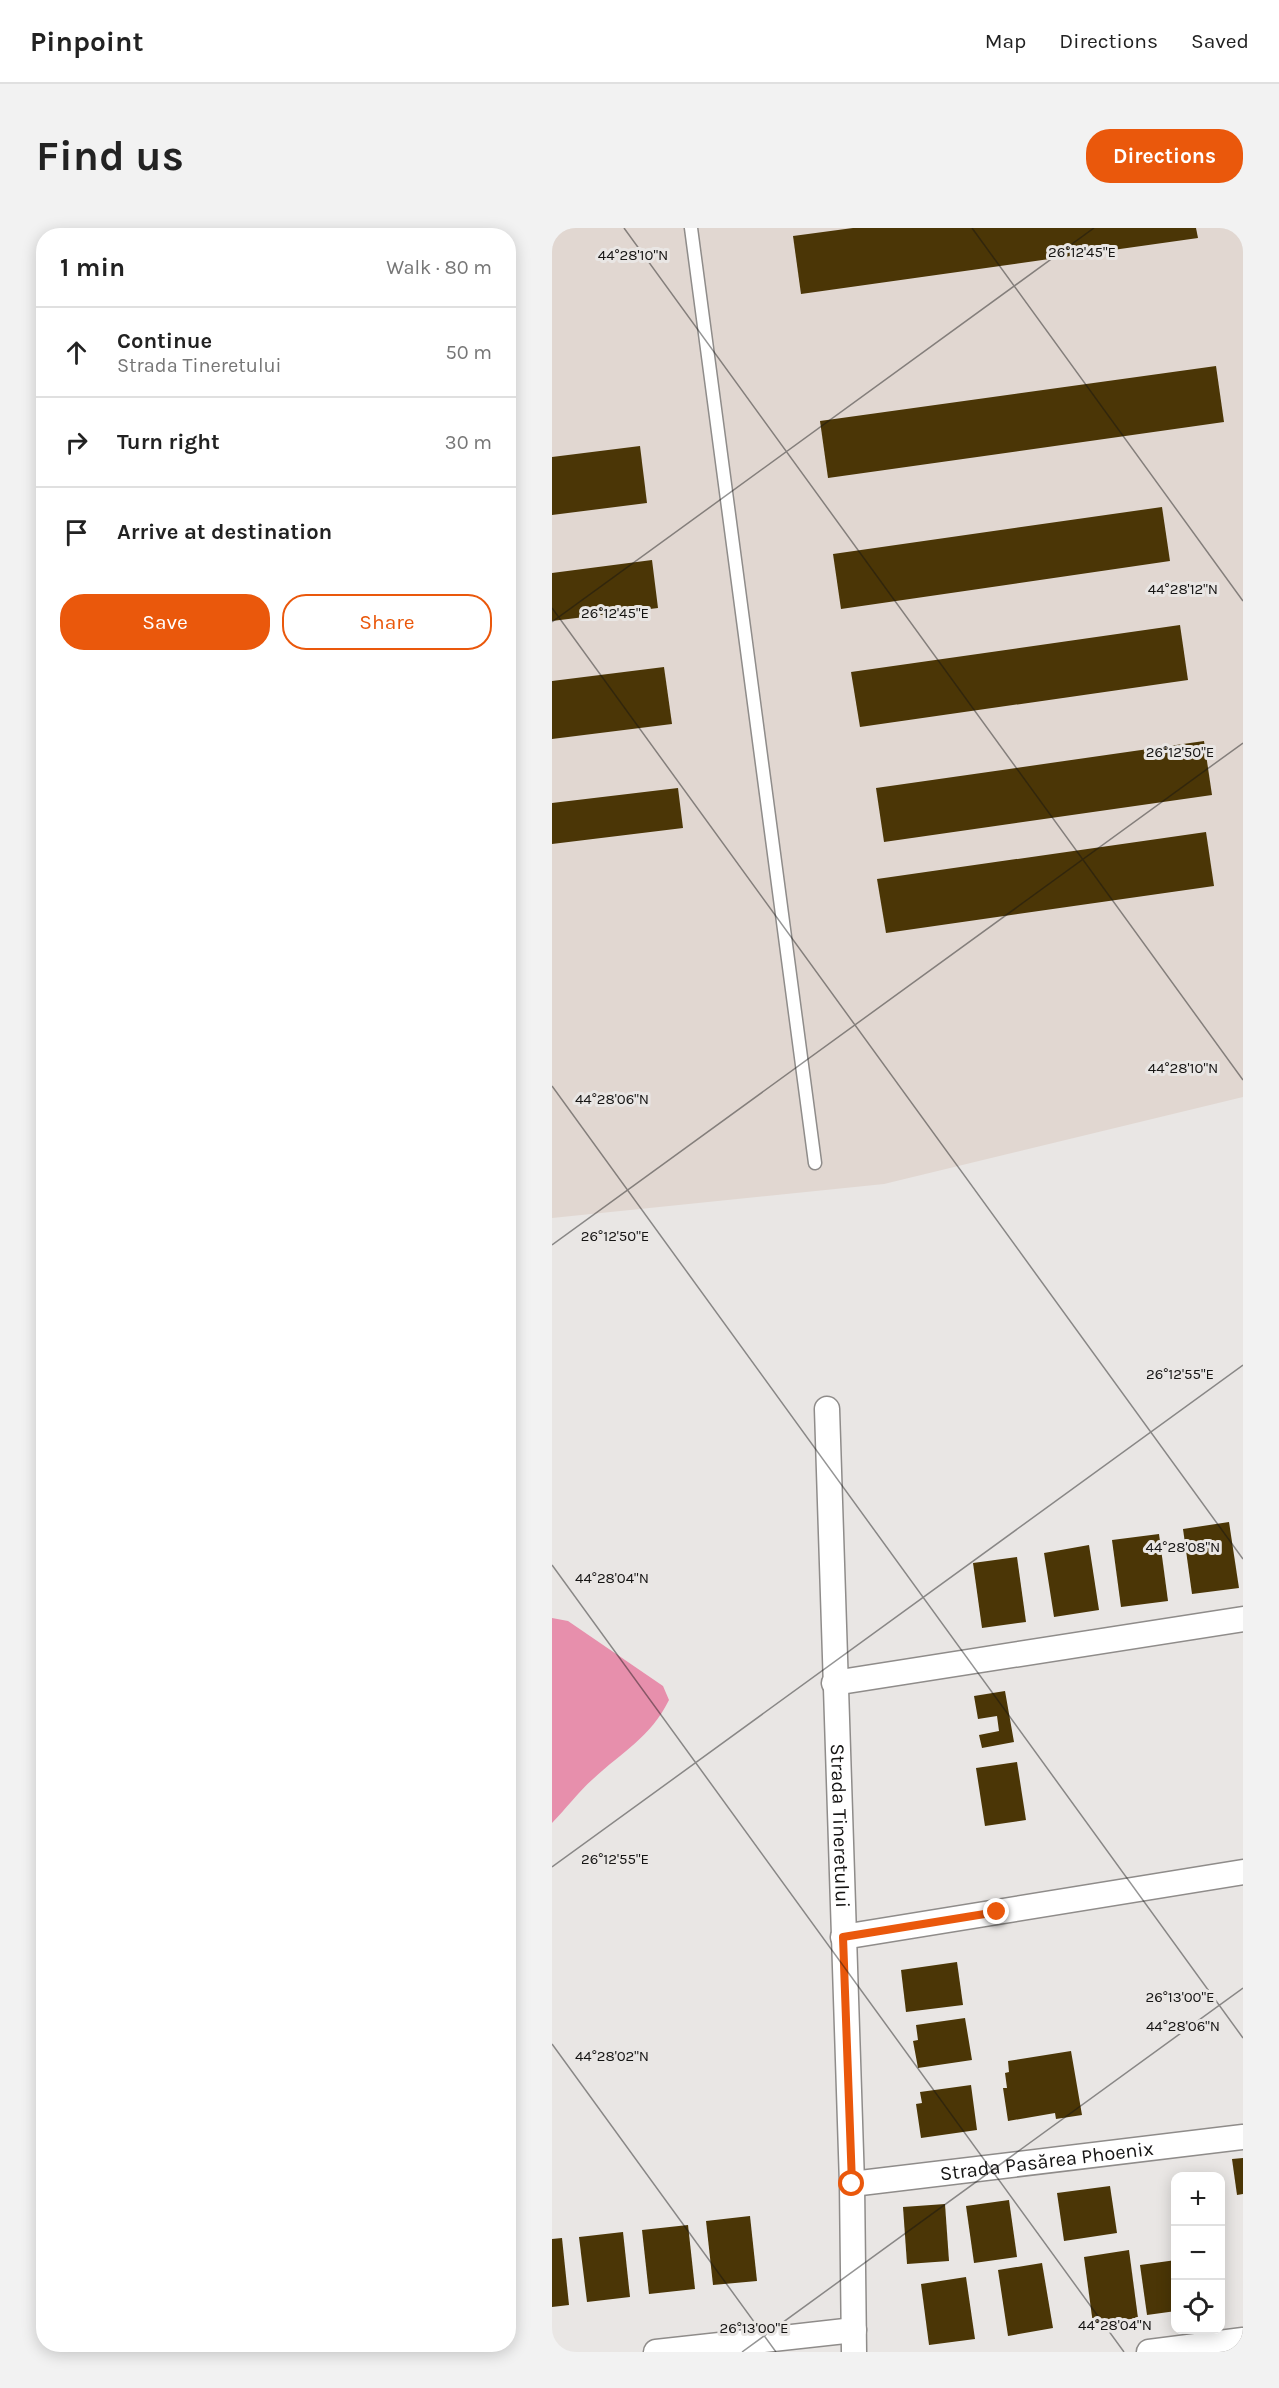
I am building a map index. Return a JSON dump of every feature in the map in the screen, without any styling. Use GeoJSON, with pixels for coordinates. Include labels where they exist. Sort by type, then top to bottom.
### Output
{"type":"FeatureCollection","features":[{"type":"Feature","properties":{"kind":"street","name":"Strada Tineretului"},"geometry":{"type":"LineString","coordinates":[[827,1409],[834,1683],[852,2184],[854,2341]]}},
{"type":"Feature","properties":{"kind":"street"},"geometry":{"type":"LineString","coordinates":[[834,1683],[1243,1619]]}},
{"type":"Feature","properties":{"kind":"street"},"geometry":{"type":"LineString","coordinates":[[843,1937],[1243,1872]]}},
{"type":"Feature","properties":{"kind":"street","name":"Strada Pasărea Phoenix"},"geometry":{"type":"LineString","coordinates":[[852,2184],[1243,2137]]}},
{"type":"Feature","properties":{"kind":"street"},"geometry":{"type":"LineString","coordinates":[[1149,2352],[1243,2340]]}},
{"type":"Feature","properties":{"kind":"street"},"geometry":{"type":"LineString","coordinates":[[656,2352],[854,2341]]}},
{"type":"Feature","properties":{"kind":"lane"},"geometry":{"type":"LineString","coordinates":[[691,228],[814,1163]]}},
{"type":"Feature","properties":{"kind":"shaded area"},"geometry":{"type":"Polygon","coordinates":[[[552,228],[1243,228],[1243,1097],[884,1184],[552,1218],[552,228]]]}},
{"type":"Feature","properties":{"kind":"shaded area"},"geometry":{"type":"Polygon","coordinates":[[[552,1618],[568,1621],[663,1686],[669,1700],[645,1734],[588,1784],[552,1823],[552,1618]]]}},
{"type":"Feature","properties":{"kind":"building"},"geometry":{"type":"Polygon","coordinates":[[[853,228],[1196,228],[1198,238],[801,294],[793,236],[853,228]]]}},
{"type":"Feature","properties":{"kind":"building"},"geometry":{"type":"Polygon","coordinates":[[[1216,366],[1224,422],[828,478],[820,421],[1216,366]]]}},
{"type":"Feature","properties":{"kind":"building"},"geometry":{"type":"Polygon","coordinates":[[[640,446],[647,503],[552,515],[552,457],[640,446]]]}},
{"type":"Feature","properties":{"kind":"building"},"geometry":{"type":"Polygon","coordinates":[[[1162,507],[1170,561],[841,609],[833,554],[1162,507]]]}},
{"type":"Feature","properties":{"kind":"building"},"geometry":{"type":"Polygon","coordinates":[[[652,560],[658,608],[552,621],[552,573],[652,560]]]}},
{"type":"Feature","properties":{"kind":"building"},"geometry":{"type":"Polygon","coordinates":[[[1180,625],[1188,680],[860,727],[851,672],[1180,625]]]}},
{"type":"Feature","properties":{"kind":"building"},"geometry":{"type":"Polygon","coordinates":[[[664,667],[672,724],[552,739],[552,681],[664,667]]]}},
{"type":"Feature","properties":{"kind":"building"},"geometry":{"type":"Polygon","coordinates":[[[1204,741],[1212,795],[884,842],[876,788],[1204,741]]]}},
{"type":"Feature","properties":{"kind":"building"},"geometry":{"type":"Polygon","coordinates":[[[678,788],[683,828],[552,844],[552,803],[678,788]]]}},
{"type":"Feature","properties":{"kind":"building"},"geometry":{"type":"Polygon","coordinates":[[[1206,832],[1214,886],[886,933],[877,879],[1206,832]]]}},
{"type":"Feature","properties":{"kind":"building"},"geometry":{"type":"Polygon","coordinates":[[[1229,1522],[1239,1588],[1192,1594],[1183,1529],[1229,1522]]]}},
{"type":"Feature","properties":{"kind":"building"},"geometry":{"type":"Polygon","coordinates":[[[1159,1534],[1168,1601],[1121,1607],[1112,1540],[1159,1534]]]}},
{"type":"Feature","properties":{"kind":"building"},"geometry":{"type":"Polygon","coordinates":[[[1089,1545],[1099,1610],[1054,1617],[1044,1553],[1089,1545]]]}},
{"type":"Feature","properties":{"kind":"building"},"geometry":{"type":"Polygon","coordinates":[[[1017,1557],[1026,1622],[982,1628],[973,1563],[1017,1557]]]}},
{"type":"Feature","properties":{"kind":"building"},"geometry":{"type":"Polygon","coordinates":[[[1005,1691],[1014,1742],[982,1748],[979,1735],[999,1731],[997,1716],[978,1719],[974,1696],[1005,1691]]]}},
{"type":"Feature","properties":{"kind":"building"},"geometry":{"type":"Polygon","coordinates":[[[1017,1762],[1026,1820],[985,1826],[976,1768],[1017,1762]]]}},
{"type":"Feature","properties":{"kind":"building"},"geometry":{"type":"Polygon","coordinates":[[[957,1962],[963,2005],[906,2012],[901,1970],[957,1962]]]}},
{"type":"Feature","properties":{"kind":"building"},"geometry":{"type":"Polygon","coordinates":[[[965,2018],[972,2060],[918,2068],[913,2041],[918,2040],[916,2025],[965,2018]]]}},
{"type":"Feature","properties":{"kind":"building"},"geometry":{"type":"Polygon","coordinates":[[[1071,2051],[1082,2115],[1056,2119],[1055,2113],[1008,2121],[1003,2088],[1007,2088],[1005,2073],[1009,2072],[1008,2061],[1071,2051]]]}},
{"type":"Feature","properties":{"kind":"building"},"geometry":{"type":"Polygon","coordinates":[[[971,2085],[977,2130],[921,2138],[916,2104],[922,2103],[920,2092],[971,2085]]]}},
{"type":"Feature","properties":{"kind":"building"},"geometry":{"type":"Polygon","coordinates":[[[1243,2158],[1243,2194],[1237,2195],[1232,2159],[1243,2158]]]}},
{"type":"Feature","properties":{"kind":"building"},"geometry":{"type":"Polygon","coordinates":[[[1110,2186],[1117,2233],[1064,2241],[1057,2193],[1110,2186]]]}},
{"type":"Feature","properties":{"kind":"building"},"geometry":{"type":"Polygon","coordinates":[[[1009,2200],[1017,2257],[974,2263],[966,2206],[1009,2200]]]}},
{"type":"Feature","properties":{"kind":"building"},"geometry":{"type":"Polygon","coordinates":[[[945,2204],[949,2261],[907,2264],[903,2207],[945,2204]]]}},
{"type":"Feature","properties":{"kind":"building"},"geometry":{"type":"Polygon","coordinates":[[[750,2216],[757,2281],[713,2285],[706,2221],[750,2216]]]}},
{"type":"Feature","properties":{"kind":"building"},"geometry":{"type":"Polygon","coordinates":[[[688,2225],[695,2289],[649,2294],[642,2230],[688,2225]]]}},
{"type":"Feature","properties":{"kind":"building"},"geometry":{"type":"Polygon","coordinates":[[[623,2232],[630,2297],[587,2302],[579,2237],[623,2232]]]}},
{"type":"Feature","properties":{"kind":"building"},"geometry":{"type":"Polygon","coordinates":[[[562,2238],[569,2305],[552,2307],[552,2239],[562,2238]]]}},
{"type":"Feature","properties":{"kind":"building"},"geometry":{"type":"Polygon","coordinates":[[[1129,2250],[1138,2318],[1093,2324],[1084,2257],[1129,2250]]]}},
{"type":"Feature","properties":{"kind":"building"},"geometry":{"type":"Polygon","coordinates":[[[1171,2261],[1171,2312],[1147,2315],[1140,2265],[1171,2261]]]}},
{"type":"Feature","properties":{"kind":"building"},"geometry":{"type":"Polygon","coordinates":[[[1042,2263],[1053,2328],[1008,2336],[998,2270],[1042,2263]]]}},
{"type":"Feature","properties":{"kind":"building"},"geometry":{"type":"Polygon","coordinates":[[[966,2277],[975,2339],[929,2345],[921,2284],[966,2277]]]}},
{"type":"Feature","properties":{"kind":"route"},"geometry":{"type":"LineString","coordinates":[[852,2184],[843,1937],[997,1912]]}}]}
